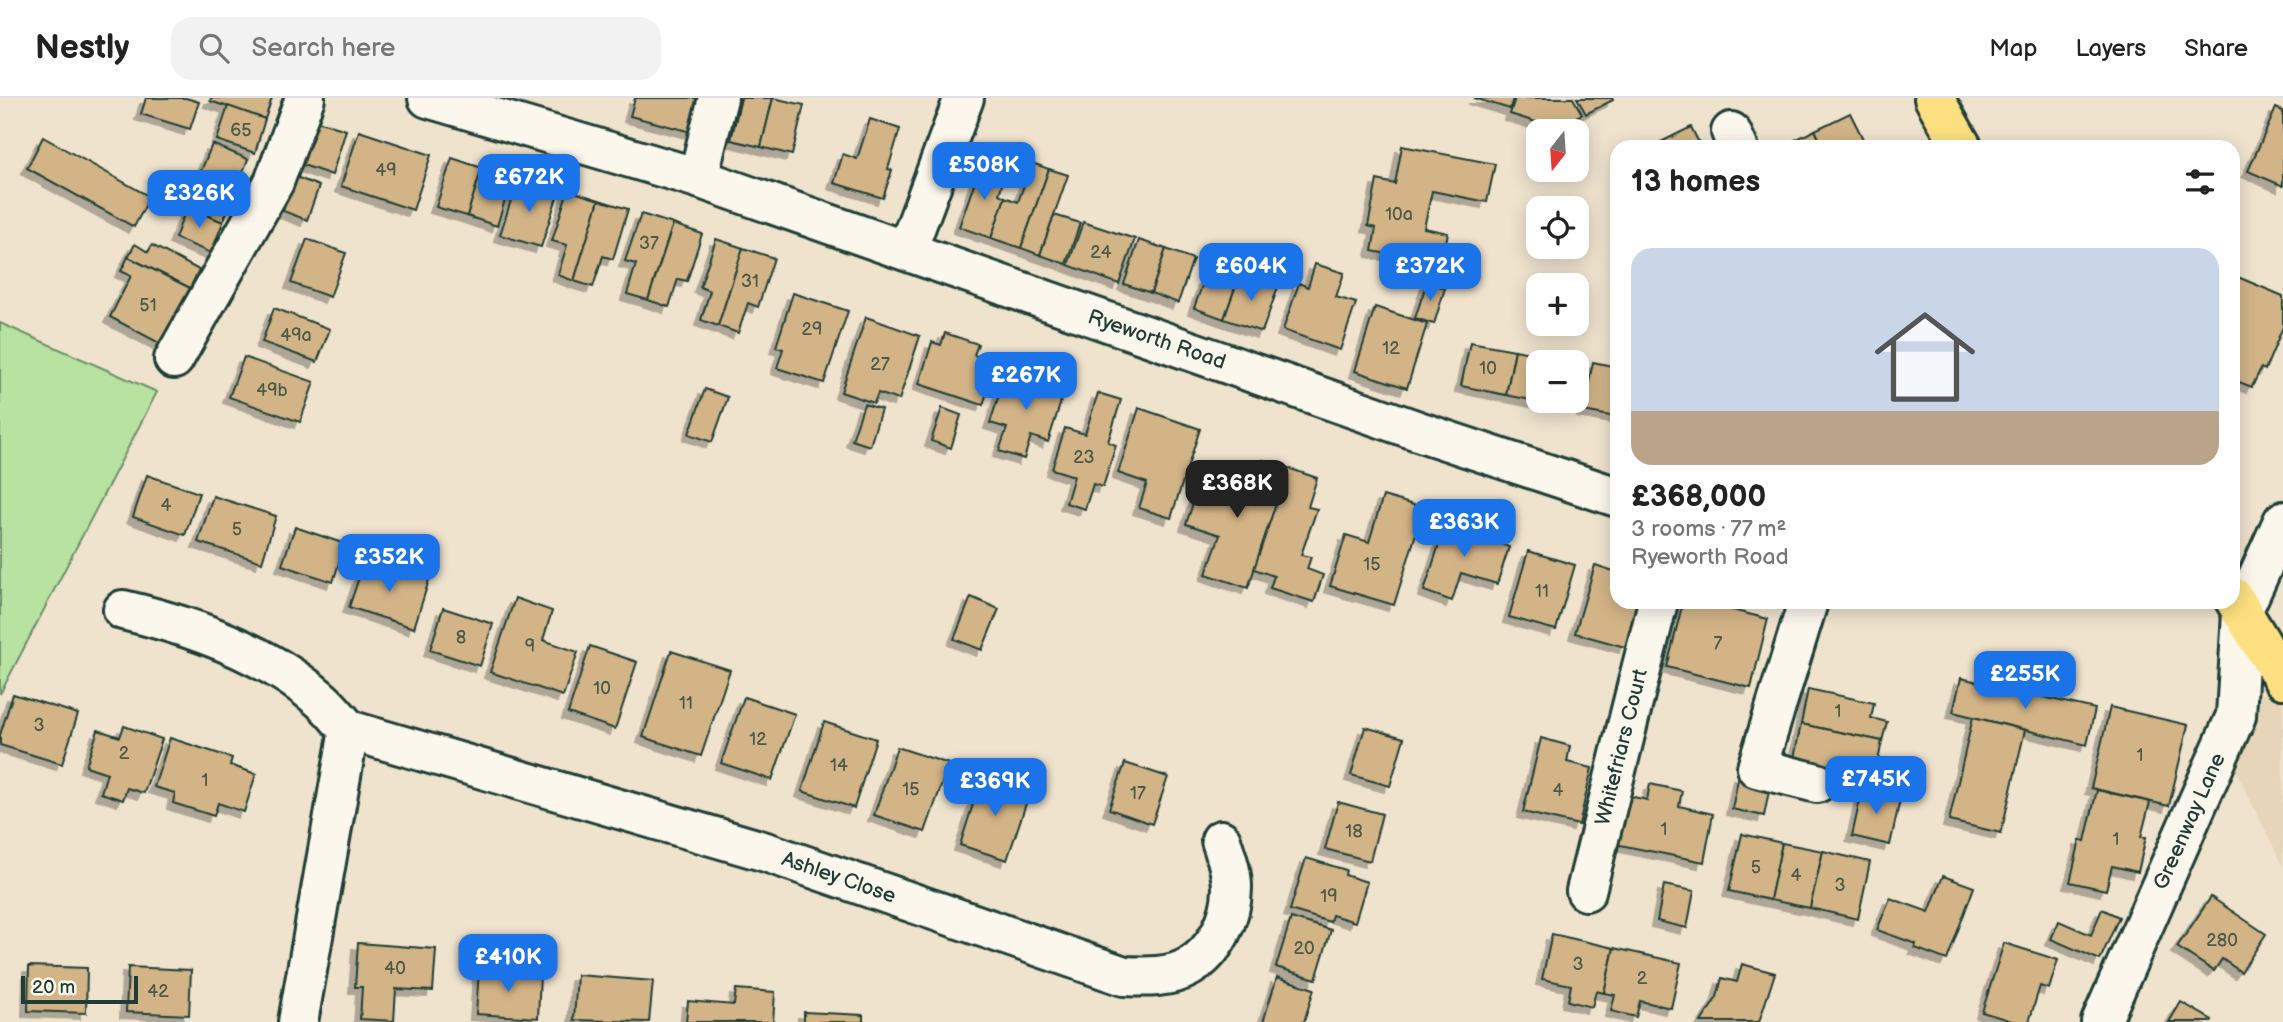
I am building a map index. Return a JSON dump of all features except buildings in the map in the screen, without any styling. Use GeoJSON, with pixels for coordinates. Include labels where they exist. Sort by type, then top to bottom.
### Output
{"type":"FeatureCollection","features":[{"type":"Feature","properties":{"kind":"highway"},"geometry":{"type":"LineString","coordinates":[[1934,98],[1958,140]]}},
{"type":"Feature","properties":{"kind":"highway"},"geometry":{"type":"LineString","coordinates":[[2234,609],[2283,679]]}},
{"type":"Feature","properties":{"kind":"street"},"geometry":{"type":"LineString","coordinates":[[174,359],[274,182],[305,98]]}},
{"type":"Feature","properties":{"kind":"street","name":"Ryeworth Road"},"geometry":{"type":"LineString","coordinates":[[428,98],[698,178],[1421,432],[1610,495]]}},
{"type":"Feature","properties":{"kind":"street"},"geometry":{"type":"LineString","coordinates":[[698,178],[718,98]]}},
{"type":"Feature","properties":{"kind":"street"},"geometry":{"type":"LineString","coordinates":[[907,250],[964,98]]}},
{"type":"Feature","properties":{"kind":"street"},"geometry":{"type":"LineString","coordinates":[[2240,589],[2283,522]]}},
{"type":"Feature","properties":{"kind":"street","name":"Whitefriars Court"},"geometry":{"type":"LineString","coordinates":[[1586,891],[1656,609]]}},
{"type":"Feature","properties":{"kind":"street"},"geometry":{"type":"LineString","coordinates":[[1806,609],[1757,768],[1817,782]]}},
{"type":"Feature","properties":{"kind":"street","name":"Greenway Lane"},"geometry":{"type":"LineString","coordinates":[[2101,1022],[2236,716],[2230,609]]}},
{"type":"Feature","properties":{"kind":"street"},"geometry":{"type":"LineString","coordinates":[[123,610],[205,634],[268,663],[320,698],[349,730],[298,1022]]}},
{"type":"Feature","properties":{"kind":"street","name":"Ashley Close"},"geometry":{"type":"LineString","coordinates":[[349,730],[766,852],[1124,976],[1168,975],[1188,968],[1215,942],[1230,908],[1232,888],[1230,869],[1221,840]]}},
{"type":"Feature","properties":{"kind":"shaded area"},"geometry":{"type":"Polygon","coordinates":[[[2283,686],[2283,867],[2210,717],[2283,686]]]}},
{"type":"Feature","properties":{"kind":"green space"},"geometry":{"type":"Polygon","coordinates":[[[0,323],[157,392],[0,694],[0,323]]]}}]}
